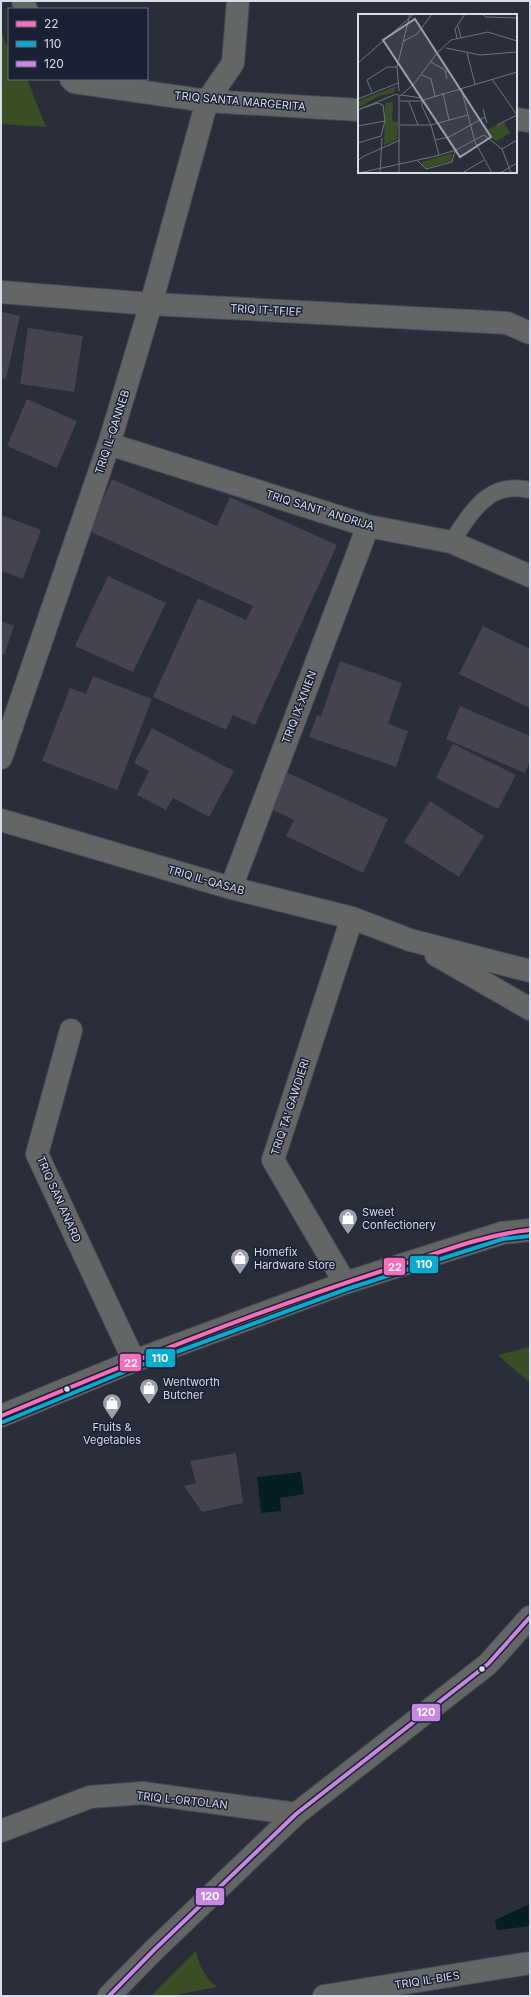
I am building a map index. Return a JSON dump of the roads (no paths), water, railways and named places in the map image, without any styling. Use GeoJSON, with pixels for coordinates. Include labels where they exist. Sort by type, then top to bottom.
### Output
{"type":"FeatureCollection","features":[{"type":"Feature","properties":{"kind":"street","name":"TRIQ IL-QANNEB"},"geometry":{"type":"LineString","coordinates":[[1,758],[109,444],[151,304],[207,101],[233,63],[238,1]]}},
{"type":"Feature","properties":{"kind":"street","name":"TRIQ SANTA MARGERITA"},"geometry":{"type":"LineString","coordinates":[[72,81],[207,101],[358,110]]}},
{"type":"Feature","properties":{"kind":"street","name":"TRIQ IT-TFIEF"},"geometry":{"type":"LineString","coordinates":[[1,292],[151,304],[507,323],[530,333]]}},
{"type":"Feature","properties":{"kind":"street","name":"TRIQ SANT' ANDRIJA"},"geometry":{"type":"LineString","coordinates":[[109,444],[368,526],[451,542],[530,576]]}},
{"type":"Feature","properties":{"kind":"street","name":"TRIQ IX-XNIEN"},"geometry":{"type":"LineString","coordinates":[[231,888],[368,526]]}},
{"type":"Feature","properties":{"kind":"street","name":"TRIQ IL-QASAB"},"geometry":{"type":"LineString","coordinates":[[1,820],[231,888],[352,918],[410,940],[525,998]]}},
{"type":"Feature","properties":{"kind":"street","name":"TRIQ TA' GAWDIERI"},"geometry":{"type":"LineString","coordinates":[[345,1283],[273,1160],[352,918]]}},
{"type":"Feature","properties":{"kind":"street","name":"TRIQ IL-QASAB"},"geometry":{"type":"LineString","coordinates":[[410,940],[530,971]]}},
{"type":"Feature","properties":{"kind":"street","name":"TRIQ SAN ANARD"},"geometry":{"type":"LineString","coordinates":[[71,1030],[37,1154],[134,1361]]}},
{"type":"Feature","properties":{"kind":"street"},"geometry":{"type":"LineString","coordinates":[[1,1416],[134,1361],[345,1283],[502,1233],[530,1230]]}},
{"type":"Feature","properties":{"kind":"street"},"geometry":{"type":"LineString","coordinates":[[109,1996],[154,1950],[296,1814],[488,1664],[530,1618]]}},
{"type":"Feature","properties":{"kind":"street","name":"TRIQ L-ORTOLAN"},"geometry":{"type":"LineString","coordinates":[[1,1832],[90,1797],[143,1793],[296,1814]]}},
{"type":"Feature","properties":{"kind":"street","name":"TRIQ IL-BIES"},"geometry":{"type":"LineString","coordinates":[[324,1996],[530,1963]]}},
{"type":"Feature","properties":{"kind":"lane"},"geometry":{"type":"LineString","coordinates":[[451,542],[480,502],[499,490],[530,490]]}},
{"type":"Feature","properties":{"kind":"place","name":"Sweet Confectionery"},"geometry":{"type":"Point","coordinates":[348,1235]}},
{"type":"Feature","properties":{"kind":"place","name":"Homefix Hardware Store"},"geometry":{"type":"Point","coordinates":[240,1275]}},
{"type":"Feature","properties":{"kind":"place","name":"Wentworth Butcher"},"geometry":{"type":"Point","coordinates":[149,1405]}},
{"type":"Feature","properties":{"kind":"place","name":"Fruits & Vegetables"},"geometry":{"type":"Point","coordinates":[112,1420]}}]}
